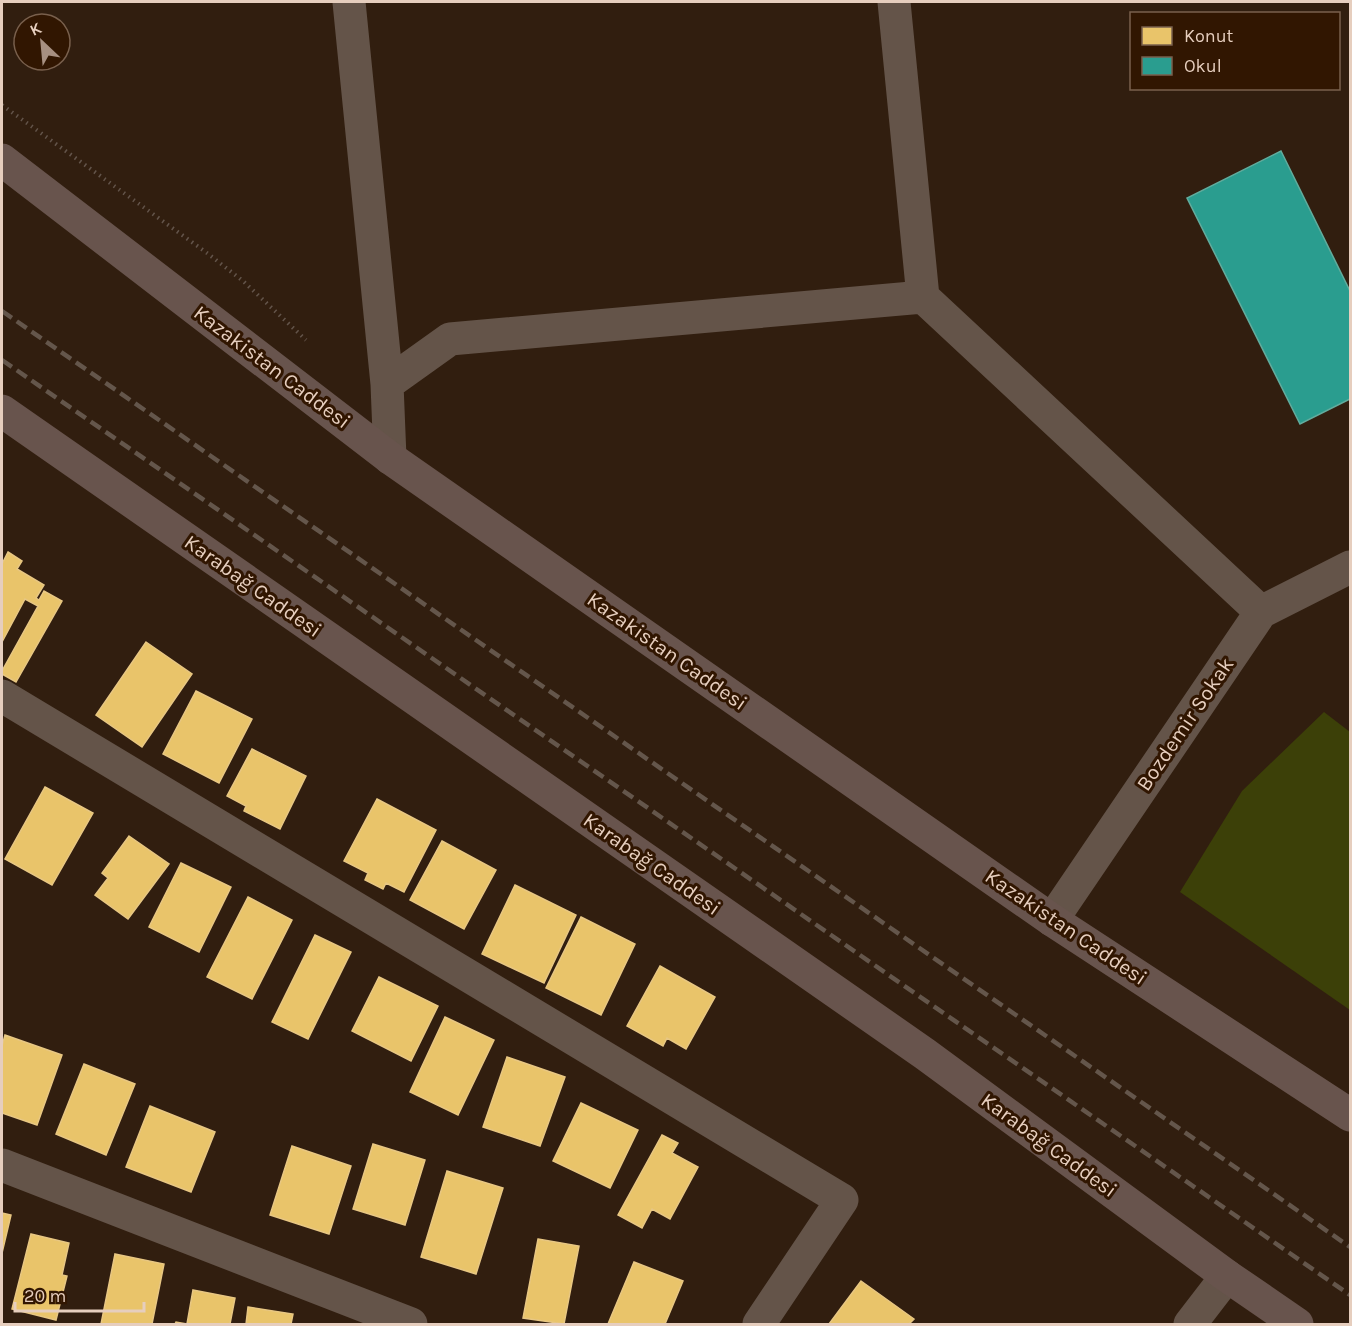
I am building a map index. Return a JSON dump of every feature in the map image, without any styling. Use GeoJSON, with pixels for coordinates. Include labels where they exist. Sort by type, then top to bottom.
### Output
{"type":"FeatureCollection","features":[{"type":"Feature","properties":{"kind":"main road","name":"Kazakistan Caddesi"},"geometry":{"type":"LineString","coordinates":[[2,160],[390,458],[1052,920],[1350,1115]]}},
{"type":"Feature","properties":{"kind":"main road","name":"Karabağ Caddesi"},"geometry":{"type":"LineString","coordinates":[[2,411],[925,1054],[1227,1276],[1297,1324]]}},
{"type":"Feature","properties":{"kind":"street"},"geometry":{"type":"LineString","coordinates":[[349,2],[387,384],[390,458]]}},
{"type":"Feature","properties":{"kind":"street"},"geometry":{"type":"LineString","coordinates":[[894,2],[923,297],[1261,612]]}},
{"type":"Feature","properties":{"kind":"street"},"geometry":{"type":"LineString","coordinates":[[387,384],[450,339],[923,297]]}},
{"type":"Feature","properties":{"kind":"street","name":"Bozdemir Sokak"},"geometry":{"type":"LineString","coordinates":[[1052,920],[1261,612],[1350,567]]}},
{"type":"Feature","properties":{"kind":"street"},"geometry":{"type":"LineString","coordinates":[[2,696],[842,1200],[759,1324]]}},
{"type":"Feature","properties":{"kind":"street"},"geometry":{"type":"LineString","coordinates":[[2,1165],[411,1324]]}},
{"type":"Feature","properties":{"kind":"street"},"geometry":{"type":"LineString","coordinates":[[1190,1324],[1227,1276]]}},
{"type":"Feature","properties":{"kind":"green space"},"geometry":{"type":"Polygon","coordinates":[[[1324,712],[1350,732],[1350,1010],[1180,892],[1242,791],[1324,712]]]}},
{"type":"Feature","properties":{"kind":"building: Konut"},"geometry":{"type":"Polygon","coordinates":[[[8,552],[22,561],[17,569],[44,585],[36,598],[39,600],[44,591],[62,601],[16,682],[2,674],[2,671],[38,606],[25,599],[2,642],[2,564],[8,552]]]}},
{"type":"Feature","properties":{"kind":"building: Konut"},"geometry":{"type":"Polygon","coordinates":[[[146,642],[192,674],[142,747],[96,715],[146,642]]]}},
{"type":"Feature","properties":{"kind":"building: Konut"},"geometry":{"type":"Polygon","coordinates":[[[196,691],[252,719],[219,783],[163,754],[196,691]]]}},
{"type":"Feature","properties":{"kind":"building: Konut"},"geometry":{"type":"Polygon","coordinates":[[[252,749],[306,776],[280,829],[244,811],[246,806],[227,796],[252,749]]]}},
{"type":"Feature","properties":{"kind":"building: Konut"},"geometry":{"type":"Polygon","coordinates":[[[45,787],[93,813],[52,885],[5,859],[45,787]]]}},
{"type":"Feature","properties":{"kind":"building: Konut"},"geometry":{"type":"Polygon","coordinates":[[[377,799],[436,830],[404,892],[386,883],[383,889],[365,880],[368,873],[344,861],[377,799]]]}},
{"type":"Feature","properties":{"kind":"building: Konut"},"geometry":{"type":"Polygon","coordinates":[[[129,836],[169,864],[128,919],[95,895],[108,878],[102,873],[129,836]]]}},
{"type":"Feature","properties":{"kind":"building: Konut"},"geometry":{"type":"Polygon","coordinates":[[[442,841],[496,870],[464,929],[410,900],[442,841]]]}},
{"type":"Feature","properties":{"kind":"building: Konut"},"geometry":{"type":"Polygon","coordinates":[[[181,863],[231,887],[199,952],[149,927],[181,863]]]}},
{"type":"Feature","properties":{"kind":"building: Konut"},"geometry":{"type":"Polygon","coordinates":[[[515,885],[576,915],[544,983],[482,954],[515,885]]]}},
{"type":"Feature","properties":{"kind":"building: Konut"},"geometry":{"type":"Polygon","coordinates":[[[248,897],[292,920],[252,999],[207,977],[248,897]]]}},
{"type":"Feature","properties":{"kind":"building: Konut"},"geometry":{"type":"Polygon","coordinates":[[[581,917],[635,944],[601,1015],[546,988],[581,917]]]}},
{"type":"Feature","properties":{"kind":"building: Konut"},"geometry":{"type":"Polygon","coordinates":[[[315,935],[351,952],[308,1039],[272,1022],[315,935]]]}},
{"type":"Feature","properties":{"kind":"building: Konut"},"geometry":{"type":"Polygon","coordinates":[[[660,966],[715,997],[686,1049],[667,1038],[663,1046],[627,1026],[660,966]]]}},
{"type":"Feature","properties":{"kind":"building: Konut"},"geometry":{"type":"Polygon","coordinates":[[[379,977],[438,1006],[411,1061],[352,1031],[379,977]]]}},
{"type":"Feature","properties":{"kind":"building: Konut"},"geometry":{"type":"Polygon","coordinates":[[[445,1017],[494,1040],[458,1115],[410,1092],[445,1017]]]}},
{"type":"Feature","properties":{"kind":"building: Konut"},"geometry":{"type":"Polygon","coordinates":[[[5,1035],[62,1055],[37,1125],[2,1113],[2,1046],[5,1035]]]}},
{"type":"Feature","properties":{"kind":"building: Konut"},"geometry":{"type":"Polygon","coordinates":[[[507,1057],[565,1077],[540,1146],[483,1127],[507,1057]]]}},
{"type":"Feature","properties":{"kind":"building: Konut"},"geometry":{"type":"Polygon","coordinates":[[[84,1064],[135,1084],[106,1155],[56,1134],[84,1064]]]}},
{"type":"Feature","properties":{"kind":"building: Konut"},"geometry":{"type":"Polygon","coordinates":[[[581,1103],[638,1130],[610,1188],[553,1161],[581,1103]]]}},
{"type":"Feature","properties":{"kind":"building: Konut"},"geometry":{"type":"Polygon","coordinates":[[[150,1106],[215,1132],[191,1192],[126,1167],[150,1106]]]}},
{"type":"Feature","properties":{"kind":"building: Konut"},"geometry":{"type":"Polygon","coordinates":[[[662,1135],[678,1143],[672,1153],[698,1167],[670,1219],[652,1209],[642,1228],[618,1215],[662,1135]]]}},
{"type":"Feature","properties":{"kind":"building: Konut"},"geometry":{"type":"Polygon","coordinates":[[[373,1144],[425,1160],[405,1225],[353,1209],[373,1144]]]}},
{"type":"Feature","properties":{"kind":"building: Konut"},"geometry":{"type":"Polygon","coordinates":[[[292,1146],[351,1166],[329,1234],[270,1215],[292,1146]]]}},
{"type":"Feature","properties":{"kind":"building: Konut"},"geometry":{"type":"Polygon","coordinates":[[[447,1171],[503,1188],[476,1274],[421,1257],[447,1171]]]}},
{"type":"Feature","properties":{"kind":"building: Konut"},"geometry":{"type":"Polygon","coordinates":[[[2,1213],[11,1215],[2,1253],[2,1213]]]}},
{"type":"Feature","properties":{"kind":"building: Konut"},"geometry":{"type":"Polygon","coordinates":[[[31,1234],[69,1243],[62,1275],[67,1276],[56,1320],[12,1309],[31,1234]]]}},
{"type":"Feature","properties":{"kind":"building: Konut"},"geometry":{"type":"Polygon","coordinates":[[[538,1239],[579,1246],[564,1324],[523,1318],[538,1239]]]}},
{"type":"Feature","properties":{"kind":"building: Konut"},"geometry":{"type":"Polygon","coordinates":[[[115,1254],[164,1264],[152,1324],[101,1324],[115,1254]]]}},
{"type":"Feature","properties":{"kind":"building: Konut"},"geometry":{"type":"Polygon","coordinates":[[[634,1262],[683,1281],[665,1324],[608,1324],[634,1262]]]}},
{"type":"Feature","properties":{"kind":"building: Konut"},"geometry":{"type":"Polygon","coordinates":[[[861,1281],[914,1319],[909,1324],[829,1324],[861,1281]]]}},
{"type":"Feature","properties":{"kind":"building: Konut"},"geometry":{"type":"Polygon","coordinates":[[[193,1290],[235,1298],[230,1324],[187,1324],[193,1290]]]}},
{"type":"Feature","properties":{"kind":"building: Konut"},"geometry":{"type":"Polygon","coordinates":[[[248,1307],[293,1314],[291,1324],[246,1324],[248,1307]]]}},
{"type":"Feature","properties":{"kind":"building: Okul"},"geometry":{"type":"Polygon","coordinates":[[[1281,151],[1350,291],[1350,399],[1300,424],[1187,198],[1281,151]]]}},
{"type":"Feature","properties":{"kind":"railway"},"geometry":{"type":"LineString","coordinates":[[2,311],[1350,1247]]}},
{"type":"Feature","properties":{"kind":"railway"},"geometry":{"type":"LineString","coordinates":[[2,360],[1350,1295]]}}]}
